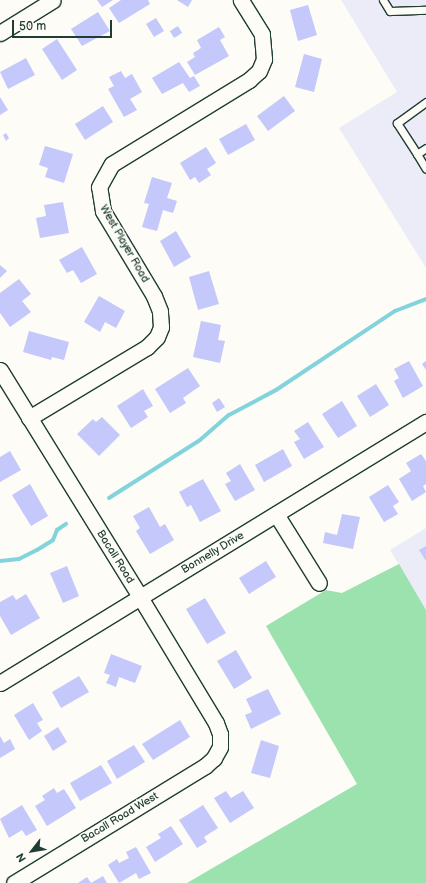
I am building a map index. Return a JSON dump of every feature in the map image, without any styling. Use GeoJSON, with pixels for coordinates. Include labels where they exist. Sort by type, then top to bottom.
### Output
{"type":"FeatureCollection","features":[{"type":"Feature","properties":{"kind":"street"},"geometry":{"type":"LineString","coordinates":[[0,33],[53,0]]}},
{"type":"Feature","properties":{"kind":"street","name":"West Player Road"},"geometry":{"type":"LineString","coordinates":[[29,418],[147,347],[157,337],[161,326],[160,311],[154,296],[103,211],[99,187],[103,176],[112,164],[249,80],[259,71],[264,59],[262,34],[241,0]]}},
{"type":"Feature","properties":{"kind":"street","name":"Bacall Road"},"geometry":{"type":"LineString","coordinates":[[0,370],[216,723],[220,734],[220,747]]}},
{"type":"Feature","properties":{"kind":"street","name":"Bonnelly Drive"},"geometry":{"type":"LineString","coordinates":[[0,683],[426,422]]}},
{"type":"Feature","properties":{"kind":"street"},"geometry":{"type":"LineString","coordinates":[[276,514],[319,583]]}},
{"type":"Feature","properties":{"kind":"street","name":"Bacall Road West"},"geometry":{"type":"LineString","coordinates":[[14,883],[205,766],[214,758],[220,747]]}},
{"type":"Feature","properties":{"kind":"lane"},"geometry":{"type":"LineString","coordinates":[[383,0],[390,11],[426,10]]}},
{"type":"Feature","properties":{"kind":"lane"},"geometry":{"type":"LineString","coordinates":[[426,102],[397,123],[426,169]]}},
{"type":"Feature","properties":{"kind":"lane"},"geometry":{"type":"LineString","coordinates":[[417,154],[426,148]]}},
{"type":"Feature","properties":{"kind":"shaded area"},"geometry":{"type":"Polygon","coordinates":[[[341,0],[426,0],[426,268],[339,128],[397,92],[341,0]]]}},
{"type":"Feature","properties":{"kind":"shaded area"},"geometry":{"type":"Polygon","coordinates":[[[426,528],[426,610],[390,550],[426,528]]]}},
{"type":"Feature","properties":{"kind":"green space"},"geometry":{"type":"Polygon","coordinates":[[[399,564],[426,610],[426,883],[187,883],[357,784],[266,626],[326,590],[342,593],[399,564]]]}},
{"type":"Feature","properties":{"kind":"building"},"geometry":{"type":"Polygon","coordinates":[[[97,0],[113,0],[102,7],[97,0]]]}},
{"type":"Feature","properties":{"kind":"building"},"geometry":{"type":"Polygon","coordinates":[[[121,0],[148,0],[150,4],[119,23],[109,8],[121,0]]]}},
{"type":"Feature","properties":{"kind":"building"},"geometry":{"type":"Polygon","coordinates":[[[177,0],[192,0],[188,7],[177,0]]]}},
{"type":"Feature","properties":{"kind":"building"},"geometry":{"type":"Polygon","coordinates":[[[308,5],[317,35],[298,41],[290,10],[308,5]]]}},
{"type":"Feature","properties":{"kind":"building"},"geometry":{"type":"Polygon","coordinates":[[[98,12],[110,31],[82,46],[71,29],[98,12]]]}},
{"type":"Feature","properties":{"kind":"building"},"geometry":{"type":"Polygon","coordinates":[[[156,18],[164,31],[154,37],[146,24],[156,18]]]}},
{"type":"Feature","properties":{"kind":"building"},"geometry":{"type":"Polygon","coordinates":[[[178,26],[182,33],[174,38],[170,31],[178,26]]]}},
{"type":"Feature","properties":{"kind":"building"},"geometry":{"type":"Polygon","coordinates":[[[219,27],[225,37],[220,40],[229,56],[195,75],[187,62],[195,57],[193,53],[201,48],[197,40],[219,27]]]}},
{"type":"Feature","properties":{"kind":"building"},"geometry":{"type":"Polygon","coordinates":[[[57,39],[77,70],[62,80],[42,49],[57,39]]]}},
{"type":"Feature","properties":{"kind":"building"},"geometry":{"type":"Polygon","coordinates":[[[304,54],[322,59],[314,92],[295,87],[304,54]]]}},
{"type":"Feature","properties":{"kind":"building"},"geometry":{"type":"Polygon","coordinates":[[[26,58],[35,75],[8,89],[0,72],[26,58]]]}},
{"type":"Feature","properties":{"kind":"building"},"geometry":{"type":"Polygon","coordinates":[[[179,62],[190,78],[194,76],[200,86],[189,92],[183,83],[162,94],[152,78],[179,62]]]}},
{"type":"Feature","properties":{"kind":"building"},"geometry":{"type":"Polygon","coordinates":[[[121,71],[125,78],[132,74],[142,92],[130,99],[137,110],[124,117],[108,89],[114,86],[109,77],[121,71]]]}},
{"type":"Feature","properties":{"kind":"building"},"geometry":{"type":"Polygon","coordinates":[[[284,96],[295,111],[268,131],[257,116],[284,96]]]}},
{"type":"Feature","properties":{"kind":"building"},"geometry":{"type":"Polygon","coordinates":[[[0,97],[8,110],[0,115],[0,97]]]}},
{"type":"Feature","properties":{"kind":"building"},"geometry":{"type":"Polygon","coordinates":[[[103,106],[113,122],[85,140],[75,124],[103,106]]]}},
{"type":"Feature","properties":{"kind":"building"},"geometry":{"type":"Polygon","coordinates":[[[246,124],[255,140],[228,155],[219,139],[246,124]]]}},
{"type":"Feature","properties":{"kind":"building"},"geometry":{"type":"Polygon","coordinates":[[[6,133],[9,138],[6,141],[3,135],[6,133]]]}},
{"type":"Feature","properties":{"kind":"building"},"geometry":{"type":"Polygon","coordinates":[[[45,146],[73,154],[64,183],[45,177],[48,168],[39,165],[45,146]]]}},
{"type":"Feature","properties":{"kind":"building"},"geometry":{"type":"Polygon","coordinates":[[[206,147],[216,163],[207,169],[211,175],[199,183],[195,177],[190,180],[180,163],[206,147]]]}},
{"type":"Feature","properties":{"kind":"building"},"geometry":{"type":"Polygon","coordinates":[[[152,177],[172,183],[167,198],[177,201],[173,213],[163,210],[157,231],[142,227],[149,204],[144,203],[152,177]]]}},
{"type":"Feature","properties":{"kind":"building"},"geometry":{"type":"Polygon","coordinates":[[[63,202],[69,233],[40,238],[36,218],[46,216],[44,205],[63,202]]]}},
{"type":"Feature","properties":{"kind":"building"},"geometry":{"type":"Polygon","coordinates":[[[176,231],[191,257],[174,267],[160,241],[176,231]]]}},
{"type":"Feature","properties":{"kind":"building"},"geometry":{"type":"Polygon","coordinates":[[[82,247],[97,274],[81,283],[73,270],[67,273],[59,260],[82,247]]]}},
{"type":"Feature","properties":{"kind":"building"},"geometry":{"type":"Polygon","coordinates":[[[0,265],[7,271],[0,278],[0,265]]]}},
{"type":"Feature","properties":{"kind":"building"},"geometry":{"type":"Polygon","coordinates":[[[209,271],[219,304],[198,310],[189,277],[209,271]]]}},
{"type":"Feature","properties":{"kind":"building"},"geometry":{"type":"Polygon","coordinates":[[[19,279],[31,294],[22,301],[31,312],[10,327],[0,313],[0,293],[19,279]]]}},
{"type":"Feature","properties":{"kind":"building"},"geometry":{"type":"Polygon","coordinates":[[[99,296],[125,311],[116,328],[105,322],[100,332],[84,322],[99,296]]]}},
{"type":"Feature","properties":{"kind":"building"},"geometry":{"type":"Polygon","coordinates":[[[201,321],[221,325],[218,340],[225,341],[220,363],[193,357],[201,321]]]}},
{"type":"Feature","properties":{"kind":"building"},"geometry":{"type":"Polygon","coordinates":[[[29,331],[69,342],[64,360],[52,357],[51,360],[23,352],[29,331]]]}},
{"type":"Feature","properties":{"kind":"building"},"geometry":{"type":"Polygon","coordinates":[[[409,361],[423,386],[403,398],[394,381],[399,378],[394,369],[409,361]]]}},
{"type":"Feature","properties":{"kind":"building"},"geometry":{"type":"Polygon","coordinates":[[[426,361],[426,370],[422,364],[426,361]]]}},
{"type":"Feature","properties":{"kind":"building"},"geometry":{"type":"Polygon","coordinates":[[[188,368],[200,386],[183,398],[186,403],[170,413],[155,389],[188,368]]]}},
{"type":"Feature","properties":{"kind":"building"},"geometry":{"type":"Polygon","coordinates":[[[376,384],[389,405],[370,417],[357,396],[376,384]]]}},
{"type":"Feature","properties":{"kind":"building"},"geometry":{"type":"Polygon","coordinates":[[[143,389],[153,406],[144,411],[148,417],[131,428],[117,406],[143,389]]]}},
{"type":"Feature","properties":{"kind":"building"},"geometry":{"type":"Polygon","coordinates":[[[219,398],[225,407],[217,412],[212,403],[219,398]]]}},
{"type":"Feature","properties":{"kind":"building"},"geometry":{"type":"Polygon","coordinates":[[[342,401],[357,426],[338,438],[322,414],[342,401]]]}},
{"type":"Feature","properties":{"kind":"building"},"geometry":{"type":"Polygon","coordinates":[[[102,417],[120,435],[99,456],[77,434],[93,419],[96,422],[102,417]]]}},
{"type":"Feature","properties":{"kind":"building"},"geometry":{"type":"Polygon","coordinates":[[[308,422],[324,447],[304,459],[294,442],[300,439],[294,431],[308,422]]]}},
{"type":"Feature","properties":{"kind":"building"},"geometry":{"type":"Polygon","coordinates":[[[283,449],[292,466],[264,482],[255,465],[283,449]]]}},
{"type":"Feature","properties":{"kind":"building"},"geometry":{"type":"Polygon","coordinates":[[[10,451],[21,470],[0,482],[0,457],[10,451]]]}},
{"type":"Feature","properties":{"kind":"building"},"geometry":{"type":"Polygon","coordinates":[[[421,454],[426,461],[426,484],[423,486],[426,492],[412,501],[399,479],[411,471],[406,463],[421,454]]]}},
{"type":"Feature","properties":{"kind":"building"},"geometry":{"type":"Polygon","coordinates":[[[240,464],[255,490],[235,501],[225,484],[231,481],[226,473],[240,464]]]}},
{"type":"Feature","properties":{"kind":"building"},"geometry":{"type":"Polygon","coordinates":[[[203,479],[221,511],[200,522],[191,505],[187,507],[179,492],[203,479]]]}},
{"type":"Feature","properties":{"kind":"building"},"geometry":{"type":"Polygon","coordinates":[[[30,484],[48,516],[31,526],[12,495],[30,484]]]}},
{"type":"Feature","properties":{"kind":"building"},"geometry":{"type":"Polygon","coordinates":[[[388,485],[399,502],[393,506],[398,514],[384,522],[369,497],[388,485]]]}},
{"type":"Feature","properties":{"kind":"building"},"geometry":{"type":"Polygon","coordinates":[[[149,507],[160,527],[165,524],[174,540],[150,554],[136,531],[140,528],[133,516],[149,507]]]}},
{"type":"Feature","properties":{"kind":"building"},"geometry":{"type":"Polygon","coordinates":[[[342,514],[360,517],[353,549],[323,543],[325,532],[337,535],[342,514]]]}},
{"type":"Feature","properties":{"kind":"building"},"geometry":{"type":"Polygon","coordinates":[[[426,546],[426,561],[419,550],[426,546]]]}},
{"type":"Feature","properties":{"kind":"building"},"geometry":{"type":"Polygon","coordinates":[[[266,561],[276,577],[249,594],[239,578],[266,561]]]}},
{"type":"Feature","properties":{"kind":"building"},"geometry":{"type":"Polygon","coordinates":[[[67,566],[79,596],[63,603],[50,573],[67,566]]]}},
{"type":"Feature","properties":{"kind":"building"},"geometry":{"type":"Polygon","coordinates":[[[26,594],[40,618],[11,635],[0,616],[0,602],[13,595],[16,600],[26,594]]]}},
{"type":"Feature","properties":{"kind":"building"},"geometry":{"type":"Polygon","coordinates":[[[205,598],[226,633],[207,644],[186,609],[205,598]]]}},
{"type":"Feature","properties":{"kind":"building"},"geometry":{"type":"Polygon","coordinates":[[[236,650],[252,678],[234,689],[217,661],[236,650]]]}},
{"type":"Feature","properties":{"kind":"building"},"geometry":{"type":"Polygon","coordinates":[[[111,654],[142,666],[135,683],[119,677],[116,687],[106,683],[110,675],[104,673],[111,654]]]}},
{"type":"Feature","properties":{"kind":"building"},"geometry":{"type":"Polygon","coordinates":[[[79,676],[89,692],[61,708],[52,692],[79,676]]]}},
{"type":"Feature","properties":{"kind":"building"},"geometry":{"type":"Polygon","coordinates":[[[268,689],[281,714],[251,729],[245,715],[252,712],[246,699],[268,689]]]}},
{"type":"Feature","properties":{"kind":"building"},"geometry":{"type":"Polygon","coordinates":[[[33,703],[43,720],[37,723],[42,731],[29,740],[14,715],[33,703]]]}},
{"type":"Feature","properties":{"kind":"building"},"geometry":{"type":"Polygon","coordinates":[[[180,720],[190,737],[153,760],[142,744],[180,720]]]}},
{"type":"Feature","properties":{"kind":"building"},"geometry":{"type":"Polygon","coordinates":[[[58,727],[67,742],[53,751],[44,736],[58,727]]]}},
{"type":"Feature","properties":{"kind":"building"},"geometry":{"type":"Polygon","coordinates":[[[0,736],[4,743],[10,739],[15,749],[0,758],[0,736]]]}},
{"type":"Feature","properties":{"kind":"building"},"geometry":{"type":"Polygon","coordinates":[[[261,740],[279,746],[270,778],[251,773],[261,740]]]}},
{"type":"Feature","properties":{"kind":"building"},"geometry":{"type":"Polygon","coordinates":[[[134,745],[145,762],[117,779],[107,761],[134,745]]]}},
{"type":"Feature","properties":{"kind":"building"},"geometry":{"type":"Polygon","coordinates":[[[101,765],[112,783],[80,801],[70,783],[101,765]]]}},
{"type":"Feature","properties":{"kind":"building"},"geometry":{"type":"Polygon","coordinates":[[[54,788],[57,793],[64,789],[76,808],[47,826],[35,806],[45,800],[42,796],[54,788]]]}},
{"type":"Feature","properties":{"kind":"building"},"geometry":{"type":"Polygon","coordinates":[[[226,791],[231,798],[243,791],[254,808],[230,823],[214,798],[226,791]]]}},
{"type":"Feature","properties":{"kind":"building"},"geometry":{"type":"Polygon","coordinates":[[[22,805],[37,830],[26,836],[22,830],[9,838],[0,819],[22,805]]]}},
{"type":"Feature","properties":{"kind":"building"},"geometry":{"type":"Polygon","coordinates":[[[203,805],[218,828],[204,837],[207,842],[197,848],[179,820],[203,805]]]}},
{"type":"Feature","properties":{"kind":"building"},"geometry":{"type":"Polygon","coordinates":[[[171,826],[183,844],[155,862],[146,847],[161,838],[158,834],[171,826]]]}},
{"type":"Feature","properties":{"kind":"building"},"geometry":{"type":"Polygon","coordinates":[[[136,847],[151,873],[139,879],[136,873],[119,883],[108,865],[117,859],[119,863],[129,858],[126,852],[136,847]]]}},
{"type":"Feature","properties":{"kind":"building"},"geometry":{"type":"Polygon","coordinates":[[[103,876],[107,883],[91,883],[103,876]]]}},
{"type":"Feature","properties":{"kind":"building"},"geometry":{"type":"Polygon","coordinates":[[[87,877],[91,883],[78,883],[87,877]]]}},
{"type":"Feature","properties":{"kind":"waterway"},"geometry":{"type":"LineString","coordinates":[[109,498],[200,440],[229,415],[276,390],[395,311],[426,299]]}},
{"type":"Feature","properties":{"kind":"waterway"},"geometry":{"type":"LineString","coordinates":[[0,561],[19,559],[37,550],[53,540],[57,530],[66,524]]}}]}
